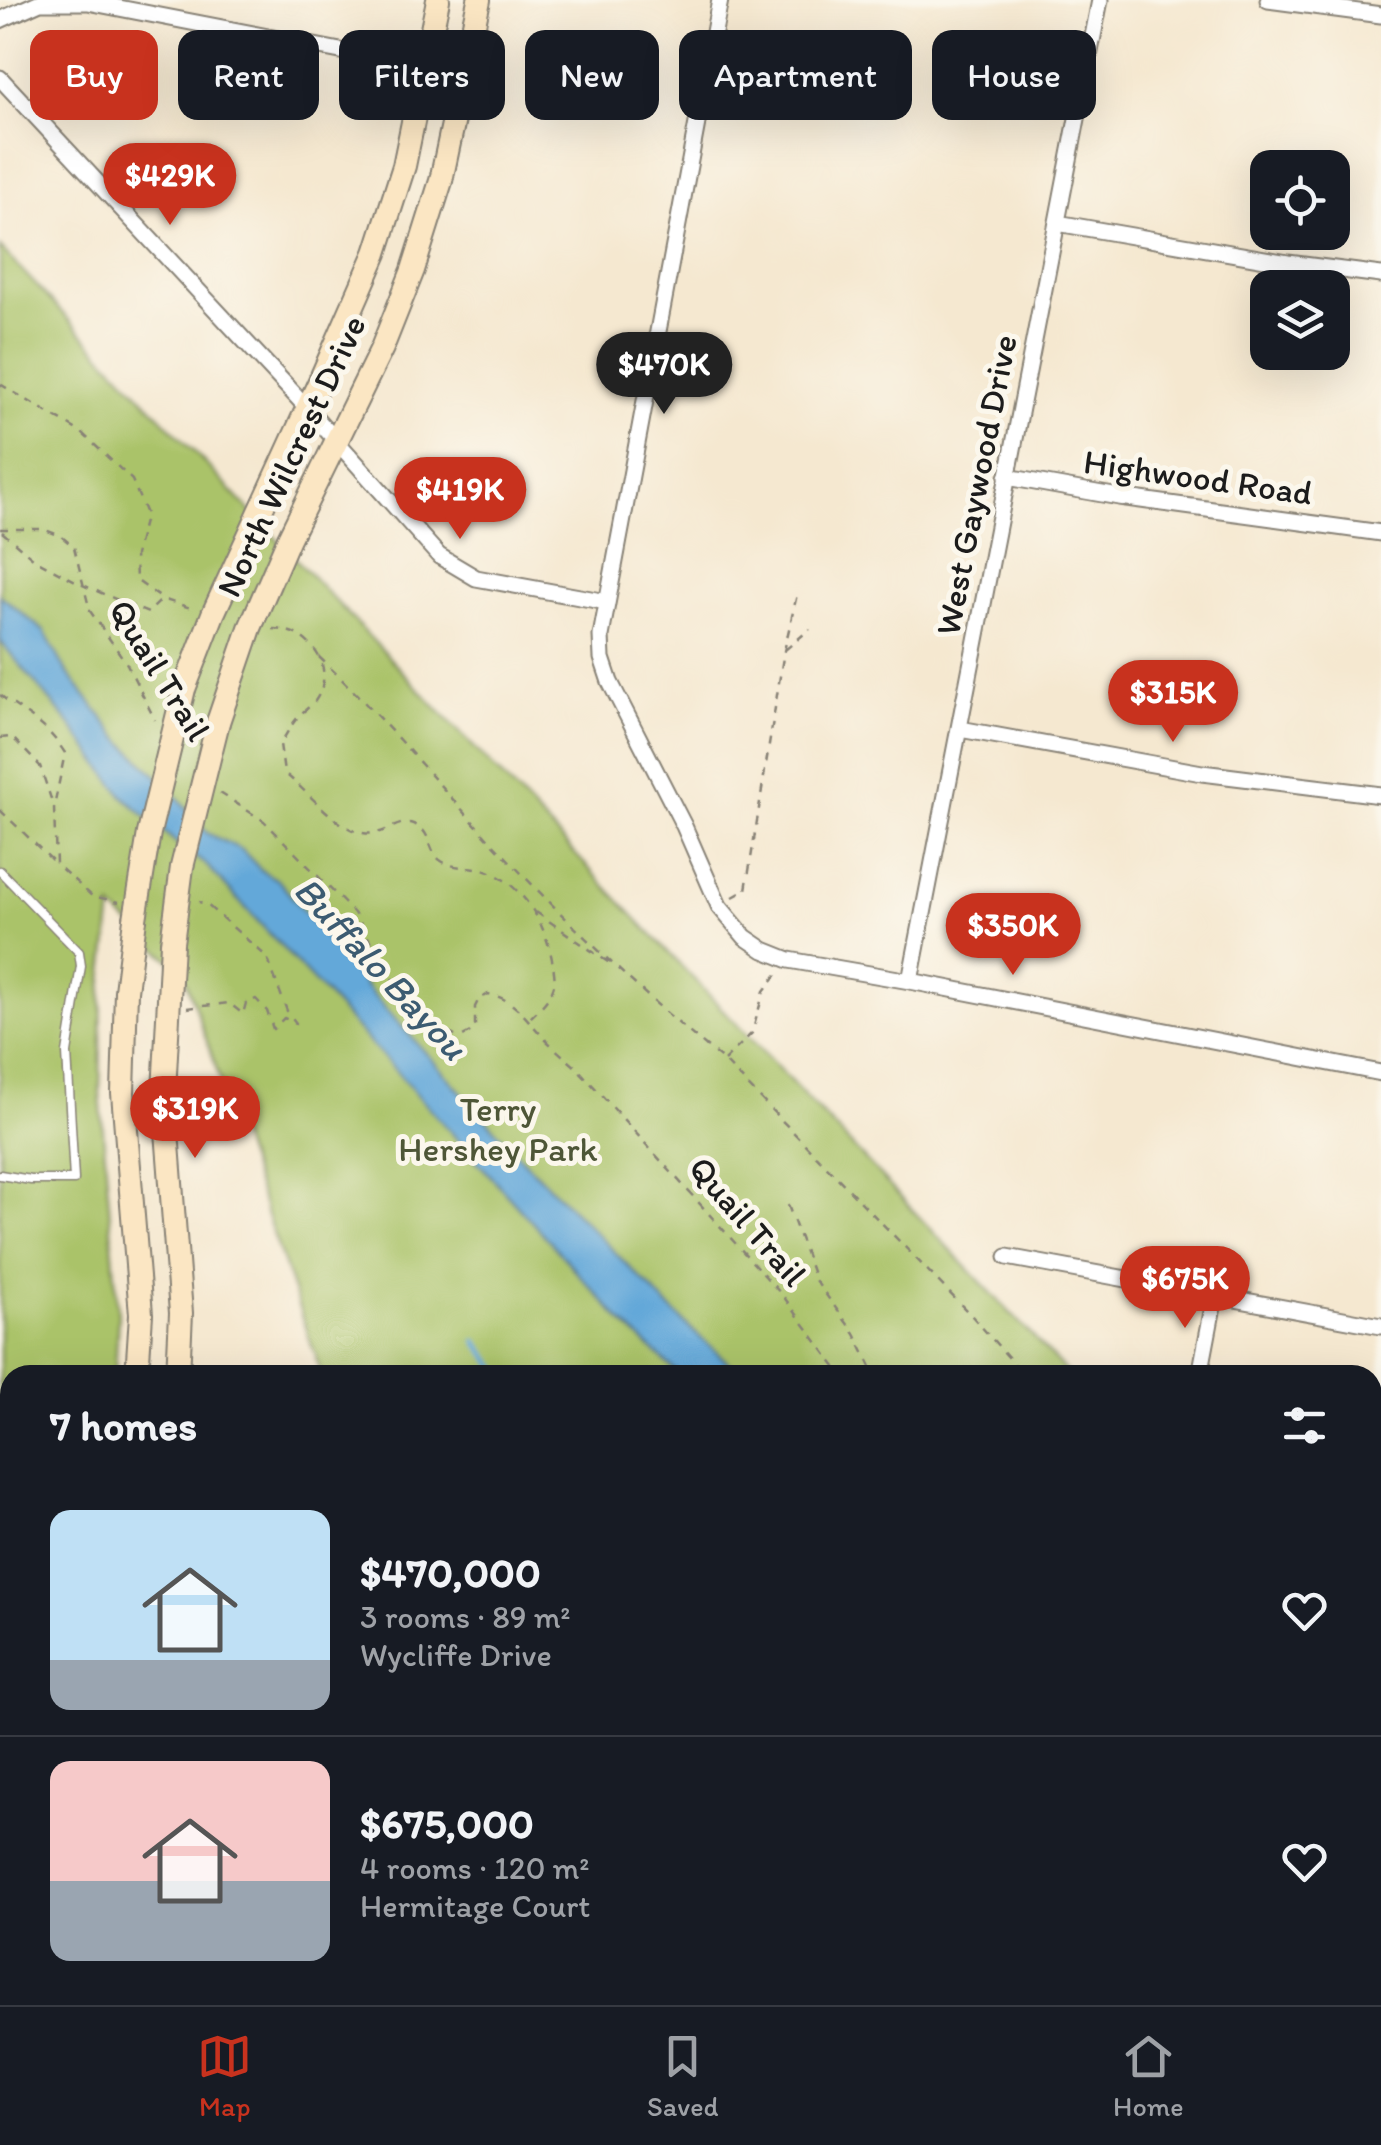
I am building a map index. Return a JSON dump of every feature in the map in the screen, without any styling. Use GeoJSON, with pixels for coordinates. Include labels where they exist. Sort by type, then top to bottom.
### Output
{"type":"FeatureCollection","features":[{"type":"Feature","properties":{"kind":"main road","name":"North Wilcrest Drive"},"geometry":{"type":"LineString","coordinates":[[433,30],[438,0]]}},
{"type":"Feature","properties":{"kind":"main road","name":"North Wilcrest Drive"},"geometry":{"type":"LineString","coordinates":[[473,30],[479,0]]}},
{"type":"Feature","properties":{"kind":"main road","name":"North Wilcrest Drive"},"geometry":{"type":"LineString","coordinates":[[138,1365],[141,1314],[124,1093],[126,910],[184,690],[213,614],[376,253],[414,120]]}},
{"type":"Feature","properties":{"kind":"main road","name":"North Wilcrest Drive"},"geometry":{"type":"LineString","coordinates":[[178,1365],[181,1313],[164,1092],[172,944],[182,866],[218,722],[250,628],[289,538],[382,348],[441,181],[454,120]]}},
{"type":"Feature","properties":{"kind":"main road"},"geometry":{"type":"LineString","coordinates":[[124,1054],[166,1054]]}},
{"type":"Feature","properties":{"kind":"street"},"geometry":{"type":"LineString","coordinates":[[720,0],[601,636],[602,658],[610,682],[684,826],[719,906],[745,937],[789,960],[1381,1073]]}},
{"type":"Feature","properties":{"kind":"street","name":"West Gaywood Drive"},"geometry":{"type":"LineString","coordinates":[[910,982],[1100,0]]}},
{"type":"Feature","properties":{"kind":"street"},"geometry":{"type":"LineString","coordinates":[[1268,0],[1381,15]]}},
{"type":"Feature","properties":{"kind":"street"},"geometry":{"type":"LineString","coordinates":[[0,20],[40,2],[88,2],[339,51]]}},
{"type":"Feature","properties":{"kind":"street"},"geometry":{"type":"LineString","coordinates":[[0,78],[308,408],[439,556],[476,578],[607,602]]}},
{"type":"Feature","properties":{"kind":"street"},"geometry":{"type":"LineString","coordinates":[[1057,224],[1381,275]]}},
{"type":"Feature","properties":{"kind":"street","name":"Highwood Road"},"geometry":{"type":"LineString","coordinates":[[1007,477],[1119,497],[1381,533]]}},
{"type":"Feature","properties":{"kind":"street"},"geometry":{"type":"LineString","coordinates":[[960,729],[1202,772],[1381,795]]}},
{"type":"Feature","properties":{"kind":"street"},"geometry":{"type":"LineString","coordinates":[[1007,1257],[1381,1326]]}},
{"type":"Feature","properties":{"kind":"street"},"geometry":{"type":"LineString","coordinates":[[1202,1365],[1214,1296]]}},
{"type":"Feature","properties":{"kind":"lane"},"geometry":{"type":"LineString","coordinates":[[0,871],[80,952],[82,966],[67,1052],[74,1180],[31,1180],[0,1174]]}},
{"type":"Feature","properties":{"kind":"path"},"geometry":{"type":"LineString","coordinates":[[0,384],[82,432],[132,480],[146,514],[135,554],[136,580],[162,599],[213,614]]}},
{"type":"Feature","properties":{"kind":"path","name":"Quail Trail"},"geometry":{"type":"LineString","coordinates":[[0,530],[43,529],[62,536],[74,547],[90,611],[126,664],[156,720]]}},
{"type":"Feature","properties":{"kind":"path"},"geometry":{"type":"LineString","coordinates":[[0,530],[34,559],[148,613],[162,599]]}},
{"type":"Feature","properties":{"kind":"path"},"geometry":{"type":"LineString","coordinates":[[719,906],[746,890],[784,651],[798,590]]}},
{"type":"Feature","properties":{"kind":"path"},"geometry":{"type":"LineString","coordinates":[[250,628],[259,632],[275,628],[294,631],[308,642],[491,841],[617,968],[724,1060],[971,1314],[1015,1365]]}},
{"type":"Feature","properties":{"kind":"path"},"geometry":{"type":"LineString","coordinates":[[784,651],[810,629]]}},
{"type":"Feature","properties":{"kind":"path"},"geometry":{"type":"LineString","coordinates":[[319,657],[324,685],[280,744],[284,773],[351,830],[374,836],[401,824],[414,824],[428,835],[434,853],[442,861],[455,866],[476,866],[510,884],[533,909],[617,968]]}},
{"type":"Feature","properties":{"kind":"path"},"geometry":{"type":"LineString","coordinates":[[0,695],[52,734],[64,752],[54,808],[56,864]]}},
{"type":"Feature","properties":{"kind":"path"},"geometry":{"type":"LineString","coordinates":[[0,738],[12,737],[40,766],[54,808]]}},
{"type":"Feature","properties":{"kind":"path","name":"Quail Trail"},"geometry":{"type":"LineString","coordinates":[[218,792],[264,821],[354,913],[402,995],[423,1018],[455,1036],[463,1036],[475,1026],[475,1007],[488,994],[504,999],[529,1019],[783,1296],[835,1365]]}},
{"type":"Feature","properties":{"kind":"path"},"geometry":{"type":"LineString","coordinates":[[0,810],[92,896],[126,910]]}},
{"type":"Feature","properties":{"kind":"path"},"geometry":{"type":"LineString","coordinates":[[121,895],[126,910]]}},
{"type":"Feature","properties":{"kind":"path"},"geometry":{"type":"LineString","coordinates":[[168,1009],[229,1003],[243,1014],[246,1003],[256,999],[267,1011],[274,1029],[284,1018],[296,1023],[266,957],[206,904],[194,902]]}},
{"type":"Feature","properties":{"kind":"path"},"geometry":{"type":"LineString","coordinates":[[529,1019],[555,985],[550,950],[533,909]]}},
{"type":"Feature","properties":{"kind":"path"},"geometry":{"type":"LineString","coordinates":[[724,1060],[752,1032],[764,991],[789,960]]}},
{"type":"Feature","properties":{"kind":"path"},"geometry":{"type":"LineString","coordinates":[[788,1205],[815,1280],[855,1334],[870,1365]]}},
{"type":"Feature","properties":{"kind":"green space","name":"Terry Hershey Park"},"geometry":{"type":"Polygon","coordinates":[[[0,247],[1060,1365],[319,1365],[183,972],[112,908],[102,989],[100,1093],[118,1314],[115,1365],[0,1365],[0,247]]]}},
{"type":"Feature","properties":{"kind":"water"},"geometry":{"type":"Polygon","coordinates":[[[0,595],[44,631],[67,672],[116,735],[174,793],[207,833],[242,850],[262,871],[278,880],[374,996],[525,1162],[731,1365],[669,1365],[623,1323],[207,866],[123,796],[70,724],[0,641],[0,595]]]}},
{"type":"Feature","properties":{"kind":"waterway"},"geometry":{"type":"LineString","coordinates":[[476,1341],[494,1365]]}},
{"type":"Feature","properties":{"kind":"water label","name":"Buffalo Bayou"},"geometry":{"type":"Point","coordinates":[381,968]}}]}
